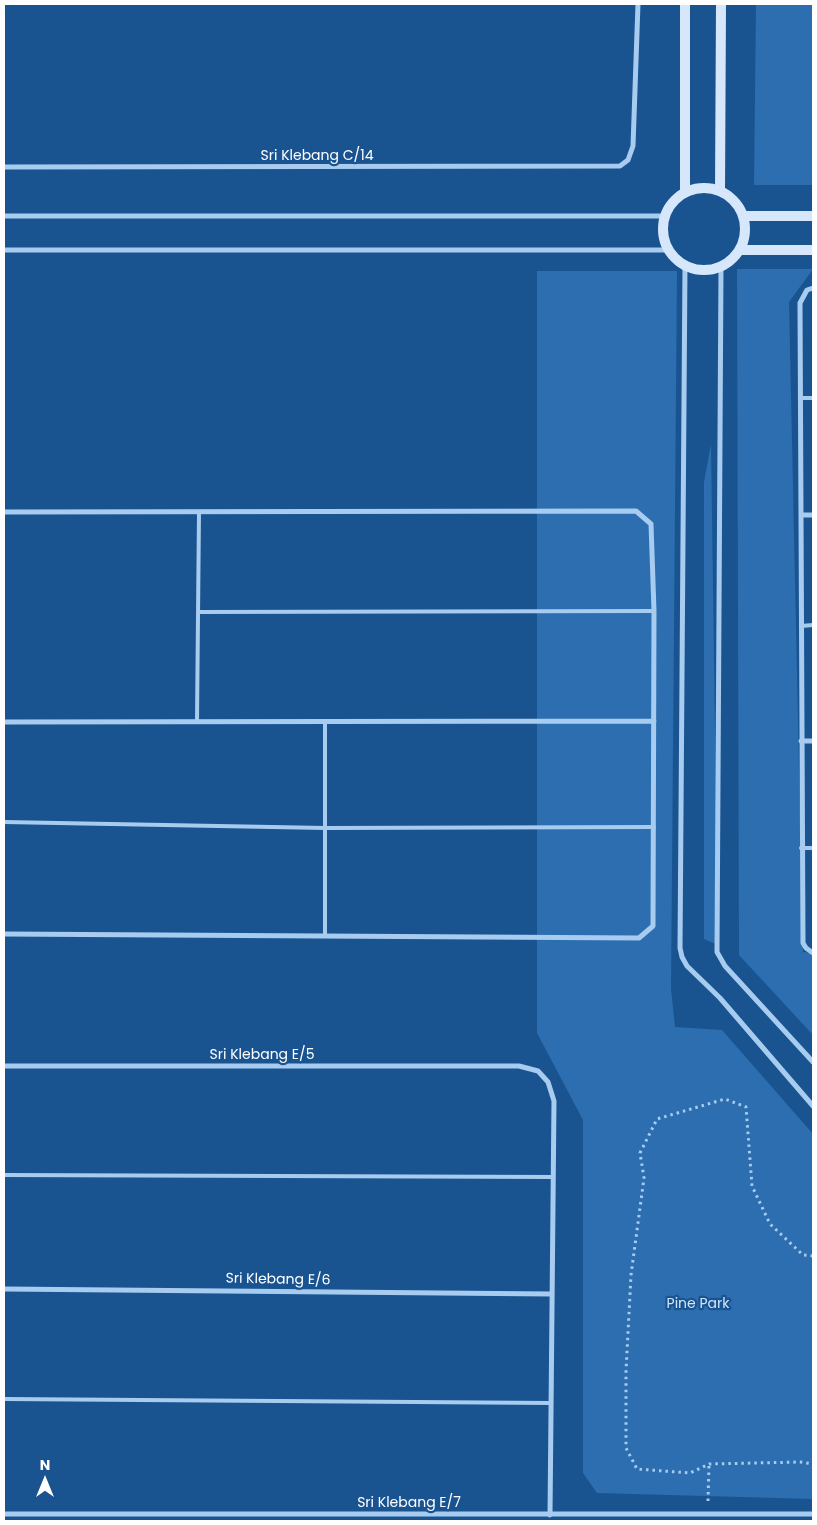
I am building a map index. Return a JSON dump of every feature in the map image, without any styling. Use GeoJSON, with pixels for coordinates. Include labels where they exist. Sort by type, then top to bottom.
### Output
{"type":"FeatureCollection","features":[{"type":"Feature","properties":{"kind":"street","name":"Sri Klebang C/14"},"geometry":{"type":"LineString","coordinates":[[4,168],[620,166],[628,160],[633,146],[638,4]]}},
{"type":"Feature","properties":{"kind":"street"},"geometry":{"type":"LineString","coordinates":[[686,4],[686,192]]}},
{"type":"Feature","properties":{"kind":"street"},"geometry":{"type":"LineString","coordinates":[[720,191],[721,4]]}},
{"type":"Feature","properties":{"kind":"street"},"geometry":{"type":"LineString","coordinates":[[703,188],[720,191],[730,197],[744,216],[746,227],[745,239],[740,250],[732,260],[721,267],[709,270],[696,269],[685,265],[669,250],[664,239],[663,228],[666,216],[670,207],[686,192],[703,188]]}},
{"type":"Feature","properties":{"kind":"street"},"geometry":{"type":"LineString","coordinates":[[4,216],[666,216]]}},
{"type":"Feature","properties":{"kind":"street"},"geometry":{"type":"LineString","coordinates":[[744,216],[813,216]]}},
{"type":"Feature","properties":{"kind":"street"},"geometry":{"type":"LineString","coordinates":[[4,250],[669,250]]}},
{"type":"Feature","properties":{"kind":"street"},"geometry":{"type":"LineString","coordinates":[[740,250],[813,250]]}},
{"type":"Feature","properties":{"kind":"street"},"geometry":{"type":"LineString","coordinates":[[685,265],[680,948],[682,957],[688,966],[720,998],[813,1106]]}},
{"type":"Feature","properties":{"kind":"street"},"geometry":{"type":"LineString","coordinates":[[721,267],[717,952],[725,966],[813,1062]]}},
{"type":"Feature","properties":{"kind":"street"},"geometry":{"type":"LineString","coordinates":[[810,289],[800,303],[800,398],[803,943],[812,953]]}},
{"type":"Feature","properties":{"kind":"street"},"geometry":{"type":"LineString","coordinates":[[4,512],[636,511],[651,524],[654,612],[653,926],[639,938],[4,934]]}},
{"type":"Feature","properties":{"kind":"street"},"geometry":{"type":"LineString","coordinates":[[801,515],[813,515]]}},
{"type":"Feature","properties":{"kind":"street"},"geometry":{"type":"LineString","coordinates":[[4,722],[326,720],[654,721]]}},
{"type":"Feature","properties":{"kind":"street"},"geometry":{"type":"LineString","coordinates":[[802,741],[813,741]]}},
{"type":"Feature","properties":{"kind":"street","name":"Sri Klebang E/5"},"geometry":{"type":"LineString","coordinates":[[4,1066],[519,1066],[538,1071],[548,1082],[554,1101],[554,1177]]}},
{"type":"Feature","properties":{"kind":"street"},"geometry":{"type":"LineString","coordinates":[[550,1514],[554,1177]]}},
{"type":"Feature","properties":{"kind":"street","name":"Sri Klebang E/6"},"geometry":{"type":"LineString","coordinates":[[4,1289],[552,1294]]}},
{"type":"Feature","properties":{"kind":"street","name":"Sri Klebang E/7"},"geometry":{"type":"LineString","coordinates":[[4,1514],[813,1514]]}},
{"type":"Feature","properties":{"kind":"lane"},"geometry":{"type":"LineString","coordinates":[[800,398],[813,398]]}},
{"type":"Feature","properties":{"kind":"lane"},"geometry":{"type":"LineString","coordinates":[[197,721],[199,512]]}},
{"type":"Feature","properties":{"kind":"lane"},"geometry":{"type":"LineString","coordinates":[[199,612],[654,612]]}},
{"type":"Feature","properties":{"kind":"lane"},"geometry":{"type":"LineString","coordinates":[[801,626],[813,626]]}},
{"type":"Feature","properties":{"kind":"lane"},"geometry":{"type":"LineString","coordinates":[[325,936],[326,720]]}},
{"type":"Feature","properties":{"kind":"lane"},"geometry":{"type":"LineString","coordinates":[[4,822],[325,828],[654,827]]}},
{"type":"Feature","properties":{"kind":"lane"},"geometry":{"type":"LineString","coordinates":[[802,848],[813,848]]}},
{"type":"Feature","properties":{"kind":"lane"},"geometry":{"type":"LineString","coordinates":[[4,1175],[554,1177]]}},
{"type":"Feature","properties":{"kind":"lane"},"geometry":{"type":"LineString","coordinates":[[4,1399],[552,1403]]}},
{"type":"Feature","properties":{"kind":"lane"},"geometry":{"type":"LineString","coordinates":[[550,1514],[550,1521]]}},
{"type":"Feature","properties":{"kind":"path"},"geometry":{"type":"LineString","coordinates":[[813,1256],[803,1255],[770,1224],[752,1186],[746,1107],[725,1099],[657,1119],[640,1153],[644,1178],[631,1275],[626,1371],[626,1448],[637,1469],[690,1473],[709,1464],[800,1462],[813,1464]]}},
{"type":"Feature","properties":{"kind":"path"},"geometry":{"type":"LineString","coordinates":[[708,1514],[709,1464]]}},
{"type":"Feature","properties":{"kind":"green space"},"geometry":{"type":"Polygon","coordinates":[[[756,4],[813,4],[813,185],[754,185],[756,4]]]}},
{"type":"Feature","properties":{"kind":"green space"},"geometry":{"type":"Polygon","coordinates":[[[737,269],[813,269],[789,302],[803,952],[813,953],[813,1035],[739,955],[737,269]]]}},
{"type":"Feature","properties":{"kind":"green space","name":"Pine Park"},"geometry":{"type":"Polygon","coordinates":[[[537,271],[677,271],[671,989],[675,1027],[722,1030],[813,1134],[813,1499],[597,1493],[583,1473],[583,1120],[537,1033],[537,271]]]}},
{"type":"Feature","properties":{"kind":"green space"},"geometry":{"type":"Polygon","coordinates":[[[711,444],[718,945],[704,939],[704,482],[711,444]]]}}]}
